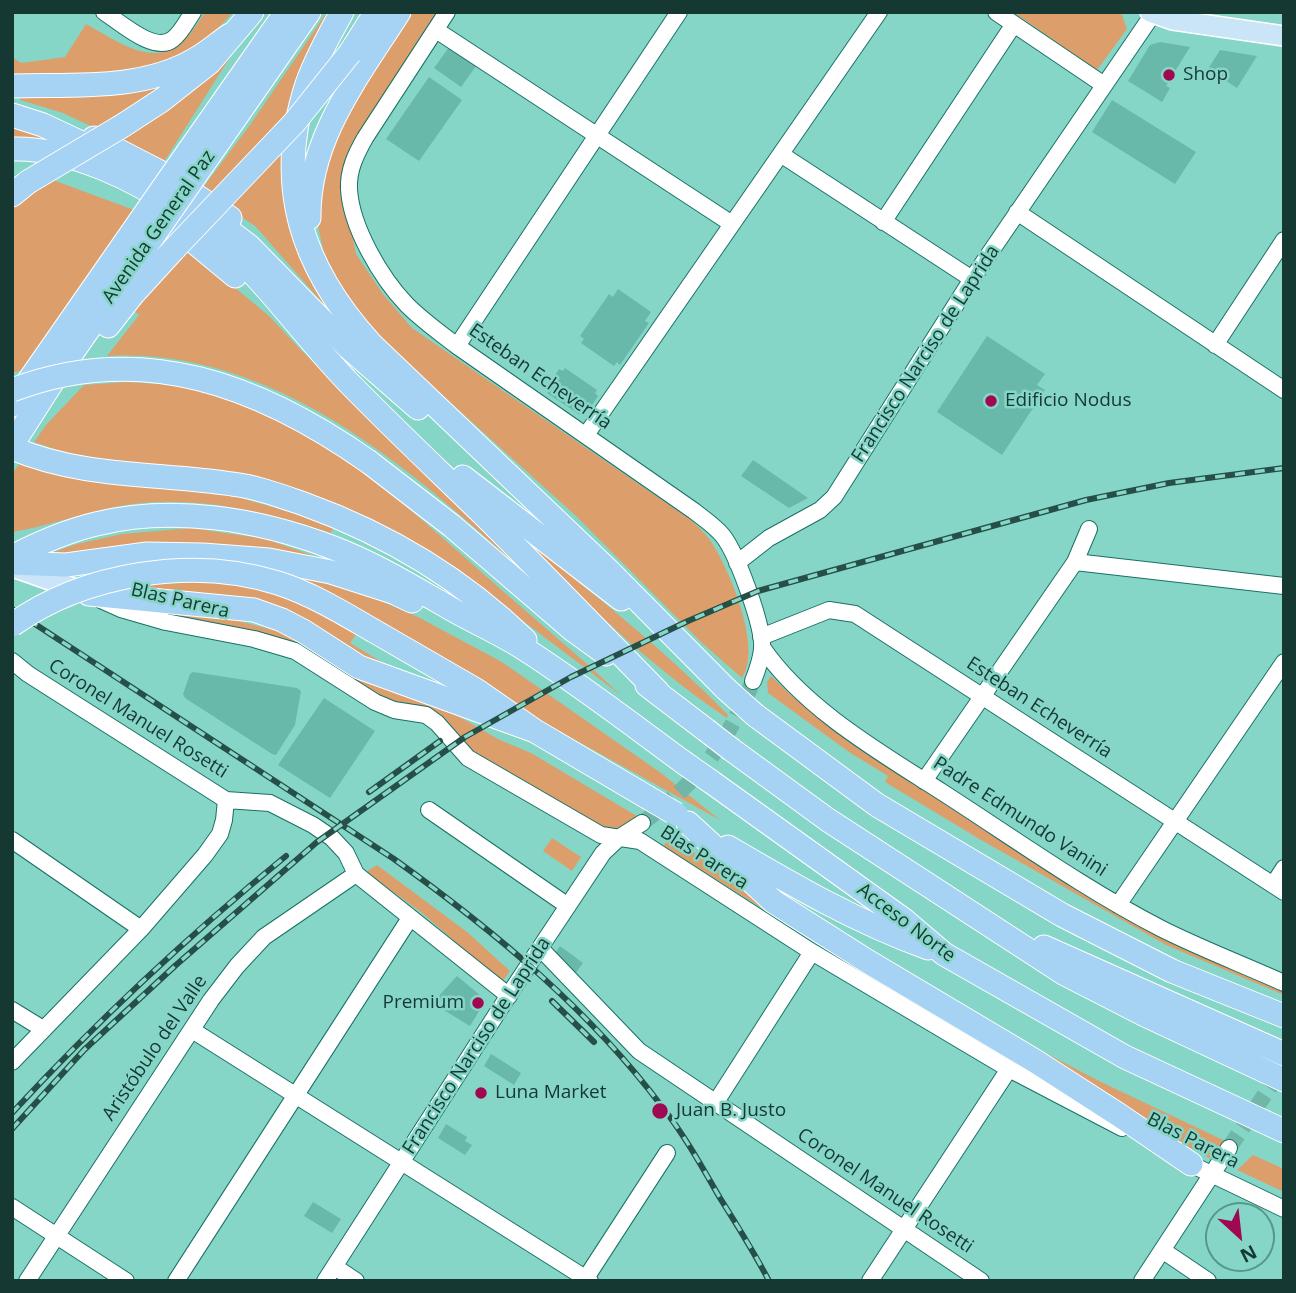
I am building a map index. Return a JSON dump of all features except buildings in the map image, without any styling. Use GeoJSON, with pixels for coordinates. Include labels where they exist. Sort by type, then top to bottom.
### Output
{"type":"FeatureCollection","features":[{"type":"Feature","properties":{"kind":"highway"},"geometry":{"type":"LineString","coordinates":[[18,189],[162,100],[209,63],[251,12]]}},
{"type":"Feature","properties":{"kind":"highway","name":"Avenida General Paz"},"geometry":{"type":"LineString","coordinates":[[12,446],[22,411],[196,157],[286,12]]}},
{"type":"Feature","properties":{"kind":"highway","name":"Avenida General Paz"},"geometry":{"type":"LineString","coordinates":[[196,157],[309,12]]}},
{"type":"Feature","properties":{"kind":"highway"},"geometry":{"type":"LineString","coordinates":[[342,12],[308,82],[294,143],[294,180],[297,205],[312,260],[356,328],[755,715],[877,805],[1062,915],[1172,971],[1282,1015]]}},
{"type":"Feature","properties":{"kind":"highway"},"geometry":{"type":"LineString","coordinates":[[22,411],[69,379],[133,294],[309,106],[350,53],[376,12]]}},
{"type":"Feature","properties":{"kind":"highway"},"geometry":{"type":"LineString","coordinates":[[312,260],[309,205],[320,147],[333,115],[399,12]]}},
{"type":"Feature","properties":{"kind":"highway"},"geometry":{"type":"LineString","coordinates":[[12,86],[137,80],[193,61],[230,35]]}},
{"type":"Feature","properties":{"kind":"highway"},"geometry":{"type":"LineString","coordinates":[[12,113],[91,146],[191,204],[249,246],[366,363],[445,430],[510,478]]}},
{"type":"Feature","properties":{"kind":"highway"},"geometry":{"type":"LineString","coordinates":[[12,151],[132,198],[194,242],[302,332],[354,388],[658,692]]}},
{"type":"Feature","properties":{"kind":"highway"},"geometry":{"type":"LineString","coordinates":[[12,390],[84,372],[161,371],[198,377],[266,401],[308,422],[369,462],[452,526],[573,630],[658,692]]}},
{"type":"Feature","properties":{"kind":"highway"},"geometry":{"type":"LineString","coordinates":[[398,430],[604,587],[663,626]]}},
{"type":"Feature","properties":{"kind":"highway"},"geometry":{"type":"LineString","coordinates":[[12,446],[54,463],[92,470],[234,484],[275,494],[327,512],[401,546],[456,582],[498,614],[556,669]]}},
{"type":"Feature","properties":{"kind":"highway"},"geometry":{"type":"LineString","coordinates":[[12,557],[64,534],[96,524],[173,516],[210,517],[250,523],[330,546],[372,565],[520,646],[556,669]]}},
{"type":"Feature","properties":{"kind":"highway"},"geometry":{"type":"LineString","coordinates":[[12,565],[66,565],[147,554],[203,555],[269,561],[331,572],[393,592],[520,646]]}},
{"type":"Feature","properties":{"kind":"highway"},"geometry":{"type":"LineString","coordinates":[[12,625],[35,610],[83,589],[151,574],[184,571],[244,576],[275,582],[321,601],[476,690],[535,732],[802,890],[880,931],[944,954]]}},
{"type":"Feature","properties":{"kind":"highway"},"geometry":{"type":"LineString","coordinates":[[89,594],[254,610],[303,631],[359,667],[535,732]]}},
{"type":"Feature","properties":{"kind":"highway","name":"Acceso Norte"},"geometry":{"type":"LineString","coordinates":[[556,669],[904,920],[944,954],[1125,1057],[1284,1131]]}},
{"type":"Feature","properties":{"kind":"highway","name":"Acceso Norte"},"geometry":{"type":"LineString","coordinates":[[658,692],[828,820],[1065,974],[1284,1080]]}},
{"type":"Feature","properties":{"kind":"highway"},"geometry":{"type":"LineString","coordinates":[[682,818],[774,902],[1035,1061],[1201,1170]]}},
{"type":"Feature","properties":{"kind":"highway"},"geometry":{"type":"LineString","coordinates":[[984,920],[1284,1054]]}},
{"type":"Feature","properties":{"kind":"main road"},"geometry":{"type":"LineString","coordinates":[[1152,13],[1173,20],[1284,36]]}},
{"type":"Feature","properties":{"kind":"main road"},"geometry":{"type":"LineString","coordinates":[[12,565],[89,594]]}},
{"type":"Feature","properties":{"kind":"street"},"geometry":{"type":"LineString","coordinates":[[104,12],[149,41],[162,44],[175,38],[194,12]]}},
{"type":"Feature","properties":{"kind":"street"},"geometry":{"type":"LineString","coordinates":[[447,12],[436,30],[732,224]]}},
{"type":"Feature","properties":{"kind":"street"},"geometry":{"type":"LineString","coordinates":[[457,346],[679,12]]}},
{"type":"Feature","properties":{"kind":"street"},"geometry":{"type":"LineString","coordinates":[[586,435],[879,12]]}},
{"type":"Feature","properties":{"kind":"street"},"geometry":{"type":"LineString","coordinates":[[996,12],[1104,85]]}},
{"type":"Feature","properties":{"kind":"street","name":"Francisco Narciso de Laprida"},"geometry":{"type":"LineString","coordinates":[[737,563],[769,538],[820,510],[834,497],[972,279],[1152,13]]}},
{"type":"Feature","properties":{"kind":"street"},"geometry":{"type":"LineString","coordinates":[[883,222],[1014,24]]}},
{"type":"Feature","properties":{"kind":"street","name":"Esteban Echeverría"},"geometry":{"type":"LineString","coordinates":[[436,30],[365,138],[351,169],[350,199],[366,243],[398,295],[422,319],[706,520],[724,538],[737,563]]}},
{"type":"Feature","properties":{"kind":"street"},"geometry":{"type":"LineString","coordinates":[[782,155],[972,279]]}},
{"type":"Feature","properties":{"kind":"street"},"geometry":{"type":"LineString","coordinates":[[1017,212],[1284,390]]}},
{"type":"Feature","properties":{"kind":"street"},"geometry":{"type":"LineString","coordinates":[[1214,345],[1284,240]]}},
{"type":"Feature","properties":{"kind":"street"},"geometry":{"type":"LineString","coordinates":[[924,780],[1075,562],[1088,529]]}},
{"type":"Feature","properties":{"kind":"street"},"geometry":{"type":"LineString","coordinates":[[1075,562],[1284,586]]}},
{"type":"Feature","properties":{"kind":"street"},"geometry":{"type":"LineString","coordinates":[[737,563],[761,642],[753,681]]}},
{"type":"Feature","properties":{"kind":"street","name":"Blas Parera"},"geometry":{"type":"LineString","coordinates":[[89,594],[121,609],[166,622],[254,639],[295,651],[375,702],[394,710],[426,715],[437,723],[468,758],[601,835],[640,841],[812,952],[1009,1069],[1201,1170],[1284,1209]]}},
{"type":"Feature","properties":{"kind":"street","name":"Esteban Echeverría"},"geometry":{"type":"LineString","coordinates":[[761,642],[813,615],[830,610],[855,614],[1278,888]]}},
{"type":"Feature","properties":{"kind":"street","name":"Padre Edmundo Vanini"},"geometry":{"type":"LineString","coordinates":[[761,642],[779,671],[829,716],[924,780],[1118,905],[1164,930],[1284,983]]}},
{"type":"Feature","properties":{"kind":"street","name":"Coronel Manuel Rosetti"},"geometry":{"type":"LineString","coordinates":[[12,662],[226,800],[270,803],[305,820],[332,838],[346,853],[355,874],[509,996]]}},
{"type":"Feature","properties":{"kind":"street"},"geometry":{"type":"LineString","coordinates":[[1118,905],[1284,662]]}},
{"type":"Feature","properties":{"kind":"street"},"geometry":{"type":"LineString","coordinates":[[12,1062],[141,929],[220,834],[225,820],[226,800]]}},
{"type":"Feature","properties":{"kind":"street"},"geometry":{"type":"LineString","coordinates":[[429,810],[568,906]]}},
{"type":"Feature","properties":{"kind":"street","name":"Francisco Narciso de Laprida"},"geometry":{"type":"LineString","coordinates":[[325,1281],[603,853],[620,837],[642,823]]}},
{"type":"Feature","properties":{"kind":"street"},"geometry":{"type":"LineString","coordinates":[[12,840],[141,929]]}},
{"type":"Feature","properties":{"kind":"street"},"geometry":{"type":"LineString","coordinates":[[1278,888],[1284,868]]}},
{"type":"Feature","properties":{"kind":"street","name":"Aristóbulo del Valle"},"geometry":{"type":"LineString","coordinates":[[27,1281],[237,965],[264,937],[355,874]]}},
{"type":"Feature","properties":{"kind":"street"},"geometry":{"type":"LineString","coordinates":[[176,1281],[410,918]]}},
{"type":"Feature","properties":{"kind":"street","name":"Coronel Manuel Rosetti"},"geometry":{"type":"LineString","coordinates":[[541,949],[639,1051],[981,1281]]}},
{"type":"Feature","properties":{"kind":"street"},"geometry":{"type":"LineString","coordinates":[[716,1102],[812,952]]}},
{"type":"Feature","properties":{"kind":"street"},"geometry":{"type":"LineString","coordinates":[[12,1010],[43,1029]]}},
{"type":"Feature","properties":{"kind":"street"},"geometry":{"type":"LineString","coordinates":[[192,1030],[587,1280],[667,1153]]}},
{"type":"Feature","properties":{"kind":"street"},"geometry":{"type":"LineString","coordinates":[[870,1281],[1009,1069]]}},
{"type":"Feature","properties":{"kind":"street"},"geometry":{"type":"LineString","coordinates":[[1142,1281],[1162,1250],[1201,1170],[1229,1148]]}},
{"type":"Feature","properties":{"kind":"street"},"geometry":{"type":"LineString","coordinates":[[12,1207],[126,1281]]}},
{"type":"Feature","properties":{"kind":"street"},"geometry":{"type":"LineString","coordinates":[[1162,1250],[1208,1281]]}},
{"type":"Feature","properties":{"kind":"street"},"geometry":{"type":"LineString","coordinates":[[335,1267],[356,1281]]}},
{"type":"Feature","properties":{"kind":"shaded area"},"geometry":{"type":"Polygon","coordinates":[[[205,12],[233,12],[210,35],[185,51],[159,62],[103,73],[12,76],[12,57],[21,63],[65,57],[86,24],[136,50],[161,52],[173,48],[185,39],[205,12]]]}},
{"type":"Feature","properties":{"kind":"shaded area"},"geometry":{"type":"Polygon","coordinates":[[[327,12],[332,12],[306,64],[298,249],[327,308],[255,226],[201,190],[250,125],[327,12]]]}},
{"type":"Feature","properties":{"kind":"shaded area"},"geometry":{"type":"Polygon","coordinates":[[[403,12],[437,12],[355,146],[345,197],[356,254],[383,294],[412,328],[691,520],[706,535],[726,569],[741,608],[749,648],[742,678],[702,643],[576,516],[380,339],[350,304],[324,253],[316,218],[325,146],[403,12]]]}},
{"type":"Feature","properties":{"kind":"shaded area"},"geometry":{"type":"Polygon","coordinates":[[[1013,12],[1121,12],[1127,29],[1097,70],[1013,12]]]}},
{"type":"Feature","properties":{"kind":"shaded area"},"geometry":{"type":"Polygon","coordinates":[[[228,58],[162,165],[118,140],[228,58]]]}},
{"type":"Feature","properties":{"kind":"shaded area"},"geometry":{"type":"Polygon","coordinates":[[[157,88],[97,129],[63,113],[20,100],[20,95],[157,88]]]}},
{"type":"Feature","properties":{"kind":"shaded area"},"geometry":{"type":"Polygon","coordinates":[[[12,122],[96,158],[12,138],[12,122]]]}},
{"type":"Feature","properties":{"kind":"shaded area"},"geometry":{"type":"Polygon","coordinates":[[[53,180],[134,210],[30,368],[12,373],[12,207],[53,180]]]}},
{"type":"Feature","properties":{"kind":"shaded area"},"geometry":{"type":"Polygon","coordinates":[[[189,249],[269,316],[486,530],[532,579],[440,498],[390,459],[339,424],[285,394],[229,372],[169,359],[107,356],[139,315],[133,310],[189,249]]]}},
{"type":"Feature","properties":{"kind":"shaded area"},"geometry":{"type":"Polygon","coordinates":[[[127,382],[169,385],[211,393],[250,407],[324,446],[392,495],[622,696],[502,605],[380,527],[108,460],[66,453],[34,442],[46,425],[84,385],[127,382]]]}},
{"type":"Feature","properties":{"kind":"shaded area"},"geometry":{"type":"Polygon","coordinates":[[[21,461],[231,495],[333,528],[331,533],[238,508],[166,502],[109,508],[12,532],[12,474],[21,461]]]}},
{"type":"Feature","properties":{"kind":"shaded area"},"geometry":{"type":"Polygon","coordinates":[[[191,528],[266,539],[337,564],[36,558],[77,544],[122,534],[191,528]]]}},
{"type":"Feature","properties":{"kind":"shaded area"},"geometry":{"type":"Polygon","coordinates":[[[519,534],[652,644],[703,690],[728,715],[727,718],[698,698],[618,632],[519,534]]]}},
{"type":"Feature","properties":{"kind":"shaded area"},"geometry":{"type":"Polygon","coordinates":[[[200,566],[296,577],[360,592],[418,617],[502,662],[661,773],[720,820],[548,725],[369,617],[350,643],[400,673],[398,676],[312,631],[130,592],[122,570],[200,566]]]}},
{"type":"Feature","properties":{"kind":"shaded area"},"geometry":{"type":"Polygon","coordinates":[[[156,612],[223,617],[281,632],[345,674],[458,716],[498,739],[531,753],[637,816],[620,833],[604,830],[469,755],[448,728],[382,701],[292,646],[156,612]]]}},
{"type":"Feature","properties":{"kind":"shaded area"},"geometry":{"type":"Polygon","coordinates":[[[771,676],[794,698],[869,753],[1106,905],[1284,988],[1284,995],[1166,945],[885,782],[888,776],[849,752],[768,693],[767,682],[771,676]]]}},
{"type":"Feature","properties":{"kind":"shaded area"},"geometry":{"type":"Polygon","coordinates":[[[673,835],[696,854],[828,944],[995,1047],[991,1052],[663,846],[673,835]]]}},
{"type":"Feature","properties":{"kind":"shaded area"},"geometry":{"type":"Polygon","coordinates":[[[552,838],[581,857],[572,871],[543,851],[552,838]]]}},
{"type":"Feature","properties":{"kind":"shaded area"},"geometry":{"type":"Polygon","coordinates":[[[377,865],[467,932],[510,971],[502,982],[422,913],[366,872],[377,865]]]}},
{"type":"Feature","properties":{"kind":"shaded area"},"geometry":{"type":"Polygon","coordinates":[[[1011,1035],[1099,1081],[1225,1141],[1213,1160],[1179,1142],[1011,1035]]]}},
{"type":"Feature","properties":{"kind":"shaded area"},"geometry":{"type":"Polygon","coordinates":[[[1253,1155],[1284,1169],[1284,1192],[1237,1170],[1253,1155]]]}},
{"type":"Feature","properties":{"kind":"tunnel"},"geometry":{"type":"LineString","coordinates":[[642,823],[679,793],[708,761],[732,724],[753,681]]}},
{"type":"Feature","properties":{"kind":"tunnel"},"geometry":{"type":"LineString","coordinates":[[1229,1148],[1282,1069]]}},
{"type":"Feature","properties":{"kind":"railway"},"geometry":{"type":"LineString","coordinates":[[12,1129],[84,1050],[176,965],[317,842],[465,737],[571,677],[758,591],[1086,500],[1169,483],[1284,468]]}},
{"type":"Feature","properties":{"kind":"railway"},"geometry":{"type":"LineString","coordinates":[[12,609],[394,859],[468,914],[538,973],[635,1072],[671,1119],[769,1281]]}},
{"type":"Feature","properties":{"kind":"railway"},"geometry":{"type":"LineString","coordinates":[[369,792],[440,741]]}},
{"type":"Feature","properties":{"kind":"railway"},"geometry":{"type":"LineString","coordinates":[[12,1113],[144,980],[286,856]]}},
{"type":"Feature","properties":{"kind":"railway"},"geometry":{"type":"LineString","coordinates":[[552,1001],[594,1042]]}},
{"type":"Feature","properties":{"kind":"place","name":"Shop"},"geometry":{"type":"Point","coordinates":[1169,75]}},
{"type":"Feature","properties":{"kind":"place","name":"Edificio Nodus"},"geometry":{"type":"Point","coordinates":[991,401]}},
{"type":"Feature","properties":{"kind":"place","name":"Premium"},"geometry":{"type":"Point","coordinates":[478,1003]}},
{"type":"Feature","properties":{"kind":"place","name":"Luna Market"},"geometry":{"type":"Point","coordinates":[481,1093]}},
{"type":"Feature","properties":{"kind":"place","name":"Juan B. Justo"},"geometry":{"type":"Point","coordinates":[660,1111]}}]}
